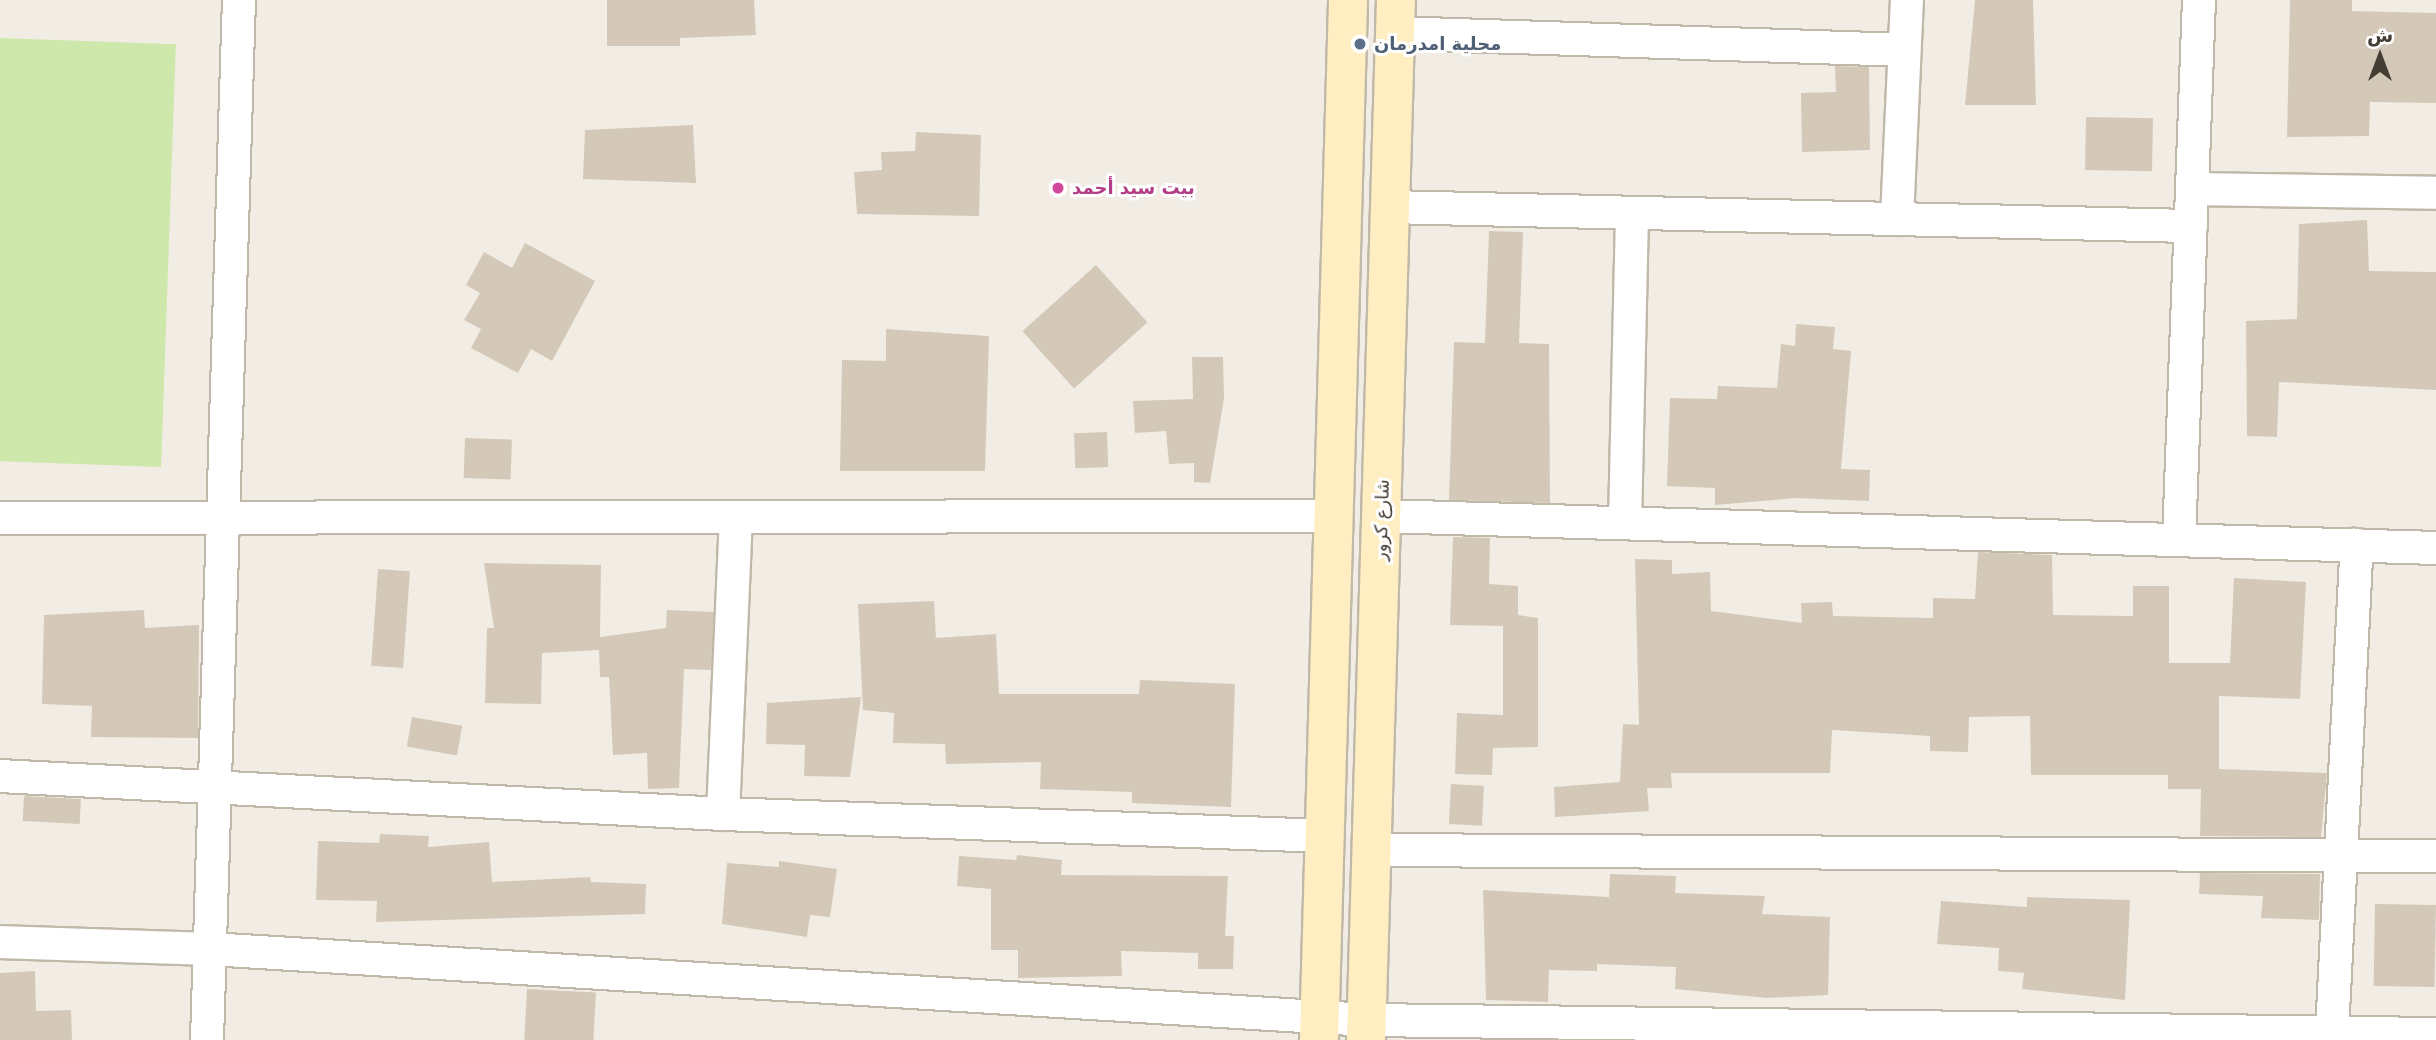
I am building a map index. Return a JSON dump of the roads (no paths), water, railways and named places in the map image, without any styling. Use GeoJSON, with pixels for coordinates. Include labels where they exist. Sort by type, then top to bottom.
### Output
{"type":"FeatureCollection","features":[{"type":"Feature","properties":{"kind":"main road"},"geometry":{"type":"LineString","coordinates":[[1320,1027],[1331,516],[1348,0]]}},
{"type":"Feature","properties":{"kind":"main road","name":"شارع كرور"},"geometry":{"type":"LineString","coordinates":[[1366,1030],[1396,16]]}},
{"type":"Feature","properties":{"kind":"main road"},"geometry":{"type":"LineString","coordinates":[[1343,142],[1391,141]]}},
{"type":"Feature","properties":{"kind":"street"},"geometry":{"type":"LineString","coordinates":[[207,1040],[217,788],[239,0]]}},
{"type":"Feature","properties":{"kind":"street"},"geometry":{"type":"LineString","coordinates":[[1897,219],[1907,0]]}},
{"type":"Feature","properties":{"kind":"street"},"geometry":{"type":"LineString","coordinates":[[2179,540],[2199,0]]}},
{"type":"Feature","properties":{"kind":"street"},"geometry":{"type":"LineString","coordinates":[[1396,16],[1905,50]]}},
{"type":"Feature","properties":{"kind":"street"},"geometry":{"type":"LineString","coordinates":[[2192,189],[2436,193]]}},
{"type":"Feature","properties":{"kind":"street"},"geometry":{"type":"LineString","coordinates":[[1390,207],[2190,226]]}},
{"type":"Feature","properties":{"kind":"street"},"geometry":{"type":"LineString","coordinates":[[1625,523],[1632,213]]}},
{"type":"Feature","properties":{"kind":"street"},"geometry":{"type":"LineString","coordinates":[[0,518],[225,521],[343,515],[736,520],[1331,516]]}},
{"type":"Feature","properties":{"kind":"street"},"geometry":{"type":"LineString","coordinates":[[1382,516],[2436,548]]}},
{"type":"Feature","properties":{"kind":"street"},"geometry":{"type":"LineString","coordinates":[[723,814],[736,520]]}},
{"type":"Feature","properties":{"kind":"street"},"geometry":{"type":"LineString","coordinates":[[2332,1031],[2346,853],[2357,545]]}},
{"type":"Feature","properties":{"kind":"street"},"geometry":{"type":"LineString","coordinates":[[0,776],[723,814],[1325,836]]}},
{"type":"Feature","properties":{"kind":"street"},"geometry":{"type":"LineString","coordinates":[[1371,850],[2346,853],[2436,856]]}},
{"type":"Feature","properties":{"kind":"street"},"geometry":{"type":"LineString","coordinates":[[0,942],[210,949],[1366,1030],[1999,1034],[2332,1031],[2436,1034]]}},
{"type":"Feature","properties":{"kind":"place","name":"محلية امدرمان"},"geometry":{"type":"Point","coordinates":[1360,44]}},
{"type":"Feature","properties":{"kind":"place","name":"بيت سيد أحمد"},"geometry":{"type":"Point","coordinates":[1058,188]}}]}
